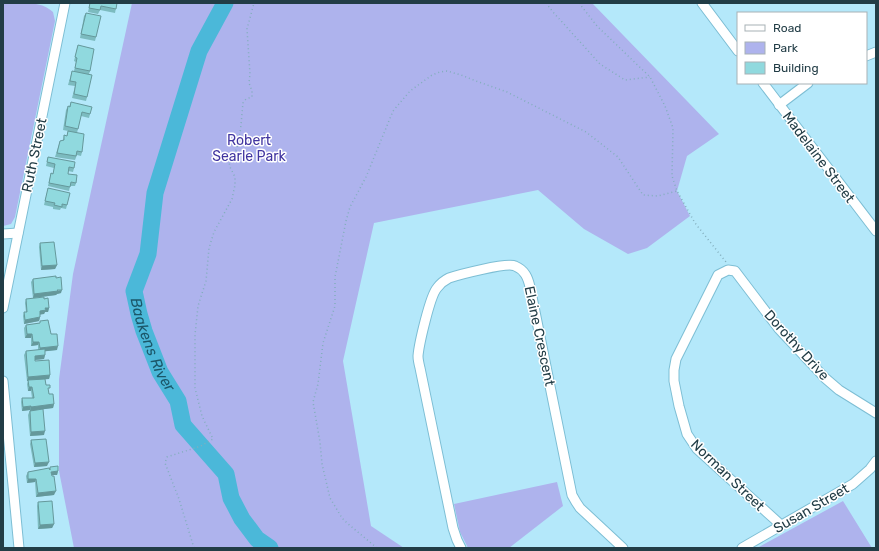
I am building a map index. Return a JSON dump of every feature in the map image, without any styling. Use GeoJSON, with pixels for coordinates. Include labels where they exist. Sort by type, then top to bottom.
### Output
{"type":"FeatureCollection","features":[{"type":"Feature","properties":{"kind":"street","name":"Ruth Street"},"geometry":{"type":"LineString","coordinates":[[3,308],[62,3]]}},
{"type":"Feature","properties":{"kind":"street"},"geometry":{"type":"LineString","coordinates":[[702,3],[737,50]]}},
{"type":"Feature","properties":{"kind":"street","name":"Madelaine Street"},"geometry":{"type":"LineString","coordinates":[[763,84],[876,232]]}},
{"type":"Feature","properties":{"kind":"street"},"geometry":{"type":"LineString","coordinates":[[779,105],[807,84]]}},
{"type":"Feature","properties":{"kind":"street"},"geometry":{"type":"LineString","coordinates":[[3,234],[18,233]]}},
{"type":"Feature","properties":{"kind":"street","name":"Elaine Crescent"},"geometry":{"type":"LineString","coordinates":[[462,548],[457,540],[453,528],[418,356],[430,303],[436,289],[441,284],[449,278],[500,266],[514,265],[522,269],[527,276],[530,287],[572,495],[580,508],[623,548]]}},
{"type":"Feature","properties":{"kind":"street","name":"Dorothy Drive"},"geometry":{"type":"LineString","coordinates":[[730,270],[742,279],[779,329],[826,378],[839,390],[876,413]]}},
{"type":"Feature","properties":{"kind":"street","name":"Norman Street"},"geometry":{"type":"LineString","coordinates":[[730,270],[722,272],[716,278],[676,359],[674,381],[679,406],[687,434],[697,449],[781,525]]}},
{"type":"Feature","properties":{"kind":"street"},"geometry":{"type":"LineString","coordinates":[[3,380],[19,548]]}},
{"type":"Feature","properties":{"kind":"street","name":"Susan Street"},"geometry":{"type":"LineString","coordinates":[[742,548],[853,484],[870,469],[876,461]]}},
{"type":"Feature","properties":{"kind":"path"},"geometry":{"type":"LineString","coordinates":[[194,548],[179,499],[165,463],[167,457],[201,446],[213,439],[202,416],[195,388],[195,335],[198,306],[206,281],[209,248],[214,232],[232,199],[235,185],[229,162],[233,158],[239,136],[243,103],[246,99],[252,97],[252,91],[249,83],[250,68],[247,29],[254,3]]}},
{"type":"Feature","properties":{"kind":"path"},"geometry":{"type":"LineString","coordinates":[[546,3],[600,64],[625,80],[650,77]]}},
{"type":"Feature","properties":{"kind":"path"},"geometry":{"type":"LineString","coordinates":[[579,3],[597,26],[650,77],[665,106],[673,128],[672,176],[677,190],[695,223],[730,270]]}},
{"type":"Feature","properties":{"kind":"path"},"geometry":{"type":"LineString","coordinates":[[377,548],[342,518],[330,498],[322,464],[313,402],[318,384],[323,343],[334,306],[335,277],[350,207],[366,177],[393,111],[410,90],[423,80],[440,72],[447,71],[507,92],[586,132],[618,156],[643,195],[658,196],[677,190]]}},
{"type":"Feature","properties":{"kind":"green space"},"geometry":{"type":"Polygon","coordinates":[[[3,3],[30,3],[48,8],[53,12],[55,21],[15,217],[11,224],[3,226],[3,3]]]}},
{"type":"Feature","properties":{"kind":"green space","name":"Robert Searle Park"},"geometry":{"type":"Polygon","coordinates":[[[132,3],[592,3],[719,134],[687,156],[677,191],[690,216],[647,248],[628,254],[584,229],[538,190],[374,223],[343,361],[371,526],[404,548],[74,548],[59,471],[59,379],[73,274],[132,3]]]}},
{"type":"Feature","properties":{"kind":"green space"},"geometry":{"type":"Polygon","coordinates":[[[557,482],[563,506],[509,548],[468,548],[460,532],[454,504],[557,482]]]}},
{"type":"Feature","properties":{"kind":"green space"},"geometry":{"type":"Polygon","coordinates":[[[843,501],[872,548],[757,548],[843,501]]]}},
{"type":"Feature","properties":{"kind":"building"},"geometry":{"type":"Polygon","coordinates":[[[90,3],[117,3],[116,9],[101,6],[100,10],[89,8],[90,3]]]}},
{"type":"Feature","properties":{"kind":"building"},"geometry":{"type":"Polygon","coordinates":[[[86,13],[101,16],[96,37],[81,34],[86,13]]]}},
{"type":"Feature","properties":{"kind":"building"},"geometry":{"type":"Polygon","coordinates":[[[78,45],[94,49],[90,71],[75,68],[77,58],[75,57],[78,45]]]}},
{"type":"Feature","properties":{"kind":"building"},"geometry":{"type":"Polygon","coordinates":[[[72,71],[92,75],[87,97],[74,94],[76,82],[70,81],[72,71]]]}},
{"type":"Feature","properties":{"kind":"building"},"geometry":{"type":"Polygon","coordinates":[[[71,102],[92,107],[90,114],[82,112],[78,129],[65,126],[68,106],[70,107],[71,102]]]}},
{"type":"Feature","properties":{"kind":"building"},"geometry":{"type":"Polygon","coordinates":[[[68,131],[84,134],[82,152],[77,151],[76,156],[57,153],[60,141],[64,140],[64,135],[67,136],[68,131]]]}},
{"type":"Feature","properties":{"kind":"building"},"geometry":{"type":"Polygon","coordinates":[[[48,157],[75,162],[74,168],[69,167],[68,174],[77,175],[76,183],[71,182],[70,187],[49,183],[55,164],[47,162],[48,157]]]}},
{"type":"Feature","properties":{"kind":"building"},"geometry":{"type":"Polygon","coordinates":[[[48,188],[70,193],[67,205],[62,204],[62,207],[54,205],[55,203],[45,201],[48,188]]]}},
{"type":"Feature","properties":{"kind":"building"},"geometry":{"type":"Polygon","coordinates":[[[54,242],[57,265],[42,266],[40,243],[54,242]]]}},
{"type":"Feature","properties":{"kind":"building"},"geometry":{"type":"Polygon","coordinates":[[[56,276],[56,278],[61,277],[62,290],[34,294],[33,279],[56,276]]]}},
{"type":"Feature","properties":{"kind":"building"},"geometry":{"type":"Polygon","coordinates":[[[44,297],[44,299],[48,298],[49,308],[45,308],[46,310],[40,311],[40,317],[25,320],[24,312],[27,312],[26,299],[44,297]]]}},
{"type":"Feature","properties":{"kind":"building"},"geometry":{"type":"Polygon","coordinates":[[[48,320],[51,334],[57,334],[58,346],[40,348],[39,342],[33,342],[32,334],[27,334],[26,325],[48,320]]]}},
{"type":"Feature","properties":{"kind":"building"},"geometry":{"type":"Polygon","coordinates":[[[45,349],[45,355],[35,356],[35,361],[49,360],[50,375],[28,377],[26,351],[45,349]]]}},
{"type":"Feature","properties":{"kind":"building"},"geometry":{"type":"Polygon","coordinates":[[[45,379],[46,385],[50,385],[50,388],[48,388],[49,394],[53,394],[54,404],[23,407],[22,398],[34,398],[32,387],[29,387],[28,380],[45,379]]]}},
{"type":"Feature","properties":{"kind":"building"},"geometry":{"type":"Polygon","coordinates":[[[43,409],[45,431],[31,432],[30,411],[43,409]]]}},
{"type":"Feature","properties":{"kind":"building"},"geometry":{"type":"Polygon","coordinates":[[[46,439],[49,462],[35,463],[31,440],[46,439]]]}},
{"type":"Feature","properties":{"kind":"building"},"geometry":{"type":"Polygon","coordinates":[[[58,466],[58,471],[51,472],[52,476],[54,476],[56,491],[38,493],[36,479],[28,479],[28,472],[49,468],[50,470],[50,467],[58,466]]]}},
{"type":"Feature","properties":{"kind":"building"},"geometry":{"type":"Polygon","coordinates":[[[52,501],[54,524],[40,525],[38,502],[52,501]]]}},
{"type":"Feature","properties":{"kind":"waterway","name":"Baakens River"},"geometry":{"type":"LineString","coordinates":[[225,3],[199,51],[155,193],[148,254],[134,291],[144,331],[160,372],[178,401],[183,425],[226,474],[231,498],[242,519],[257,539],[270,548]]}}]}
